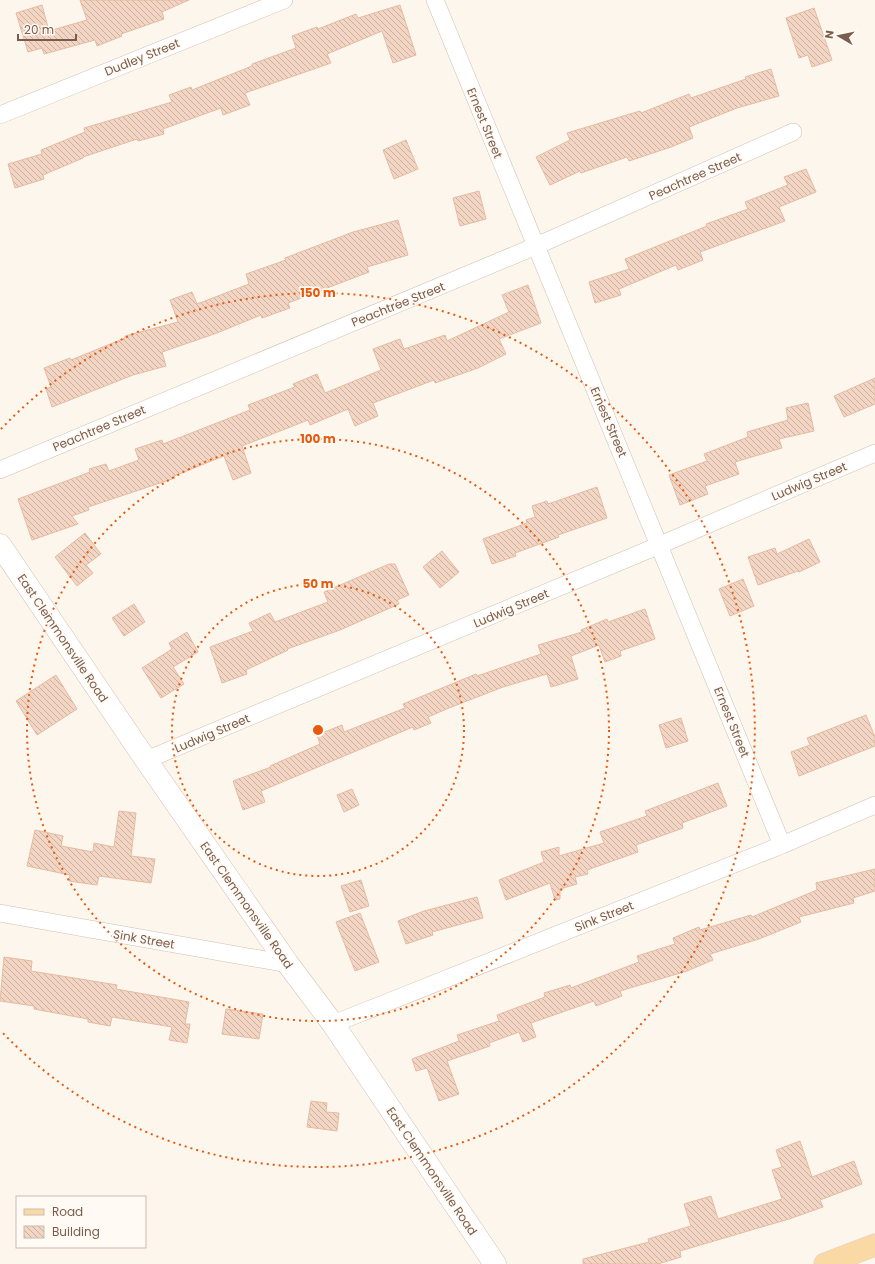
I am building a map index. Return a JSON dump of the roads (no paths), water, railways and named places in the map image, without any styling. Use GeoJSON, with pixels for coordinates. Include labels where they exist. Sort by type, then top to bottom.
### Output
{"type":"FeatureCollection","features":[{"type":"Feature","properties":{"kind":"main road","name":"East Clemmonsville Road"},"geometry":{"type":"LineString","coordinates":[[0,545],[7,561],[288,964],[332,1024],[495,1264]]}},
{"type":"Feature","properties":{"kind":"main road"},"geometry":{"type":"LineString","coordinates":[[825,1264],[875,1245]]}},
{"type":"Feature","properties":{"kind":"street","name":"Dudley Street"},"geometry":{"type":"LineString","coordinates":[[0,116],[284,0]]}},
{"type":"Feature","properties":{"kind":"street","name":"Ernest Street"},"geometry":{"type":"LineString","coordinates":[[435,0],[782,845]]}},
{"type":"Feature","properties":{"kind":"street","name":"Peachtree Street"},"geometry":{"type":"LineString","coordinates":[[0,470],[536,246],[793,132]]}},
{"type":"Feature","properties":{"kind":"street","name":"Ludwig Street"},"geometry":{"type":"LineString","coordinates":[[146,760],[660,545],[875,453]]}},
{"type":"Feature","properties":{"kind":"street","name":"Sink Street"},"geometry":{"type":"LineString","coordinates":[[332,1024],[782,845],[875,806]]}},
{"type":"Feature","properties":{"kind":"street","name":"Sink Street"},"geometry":{"type":"LineString","coordinates":[[0,913],[288,964]]}}]}
